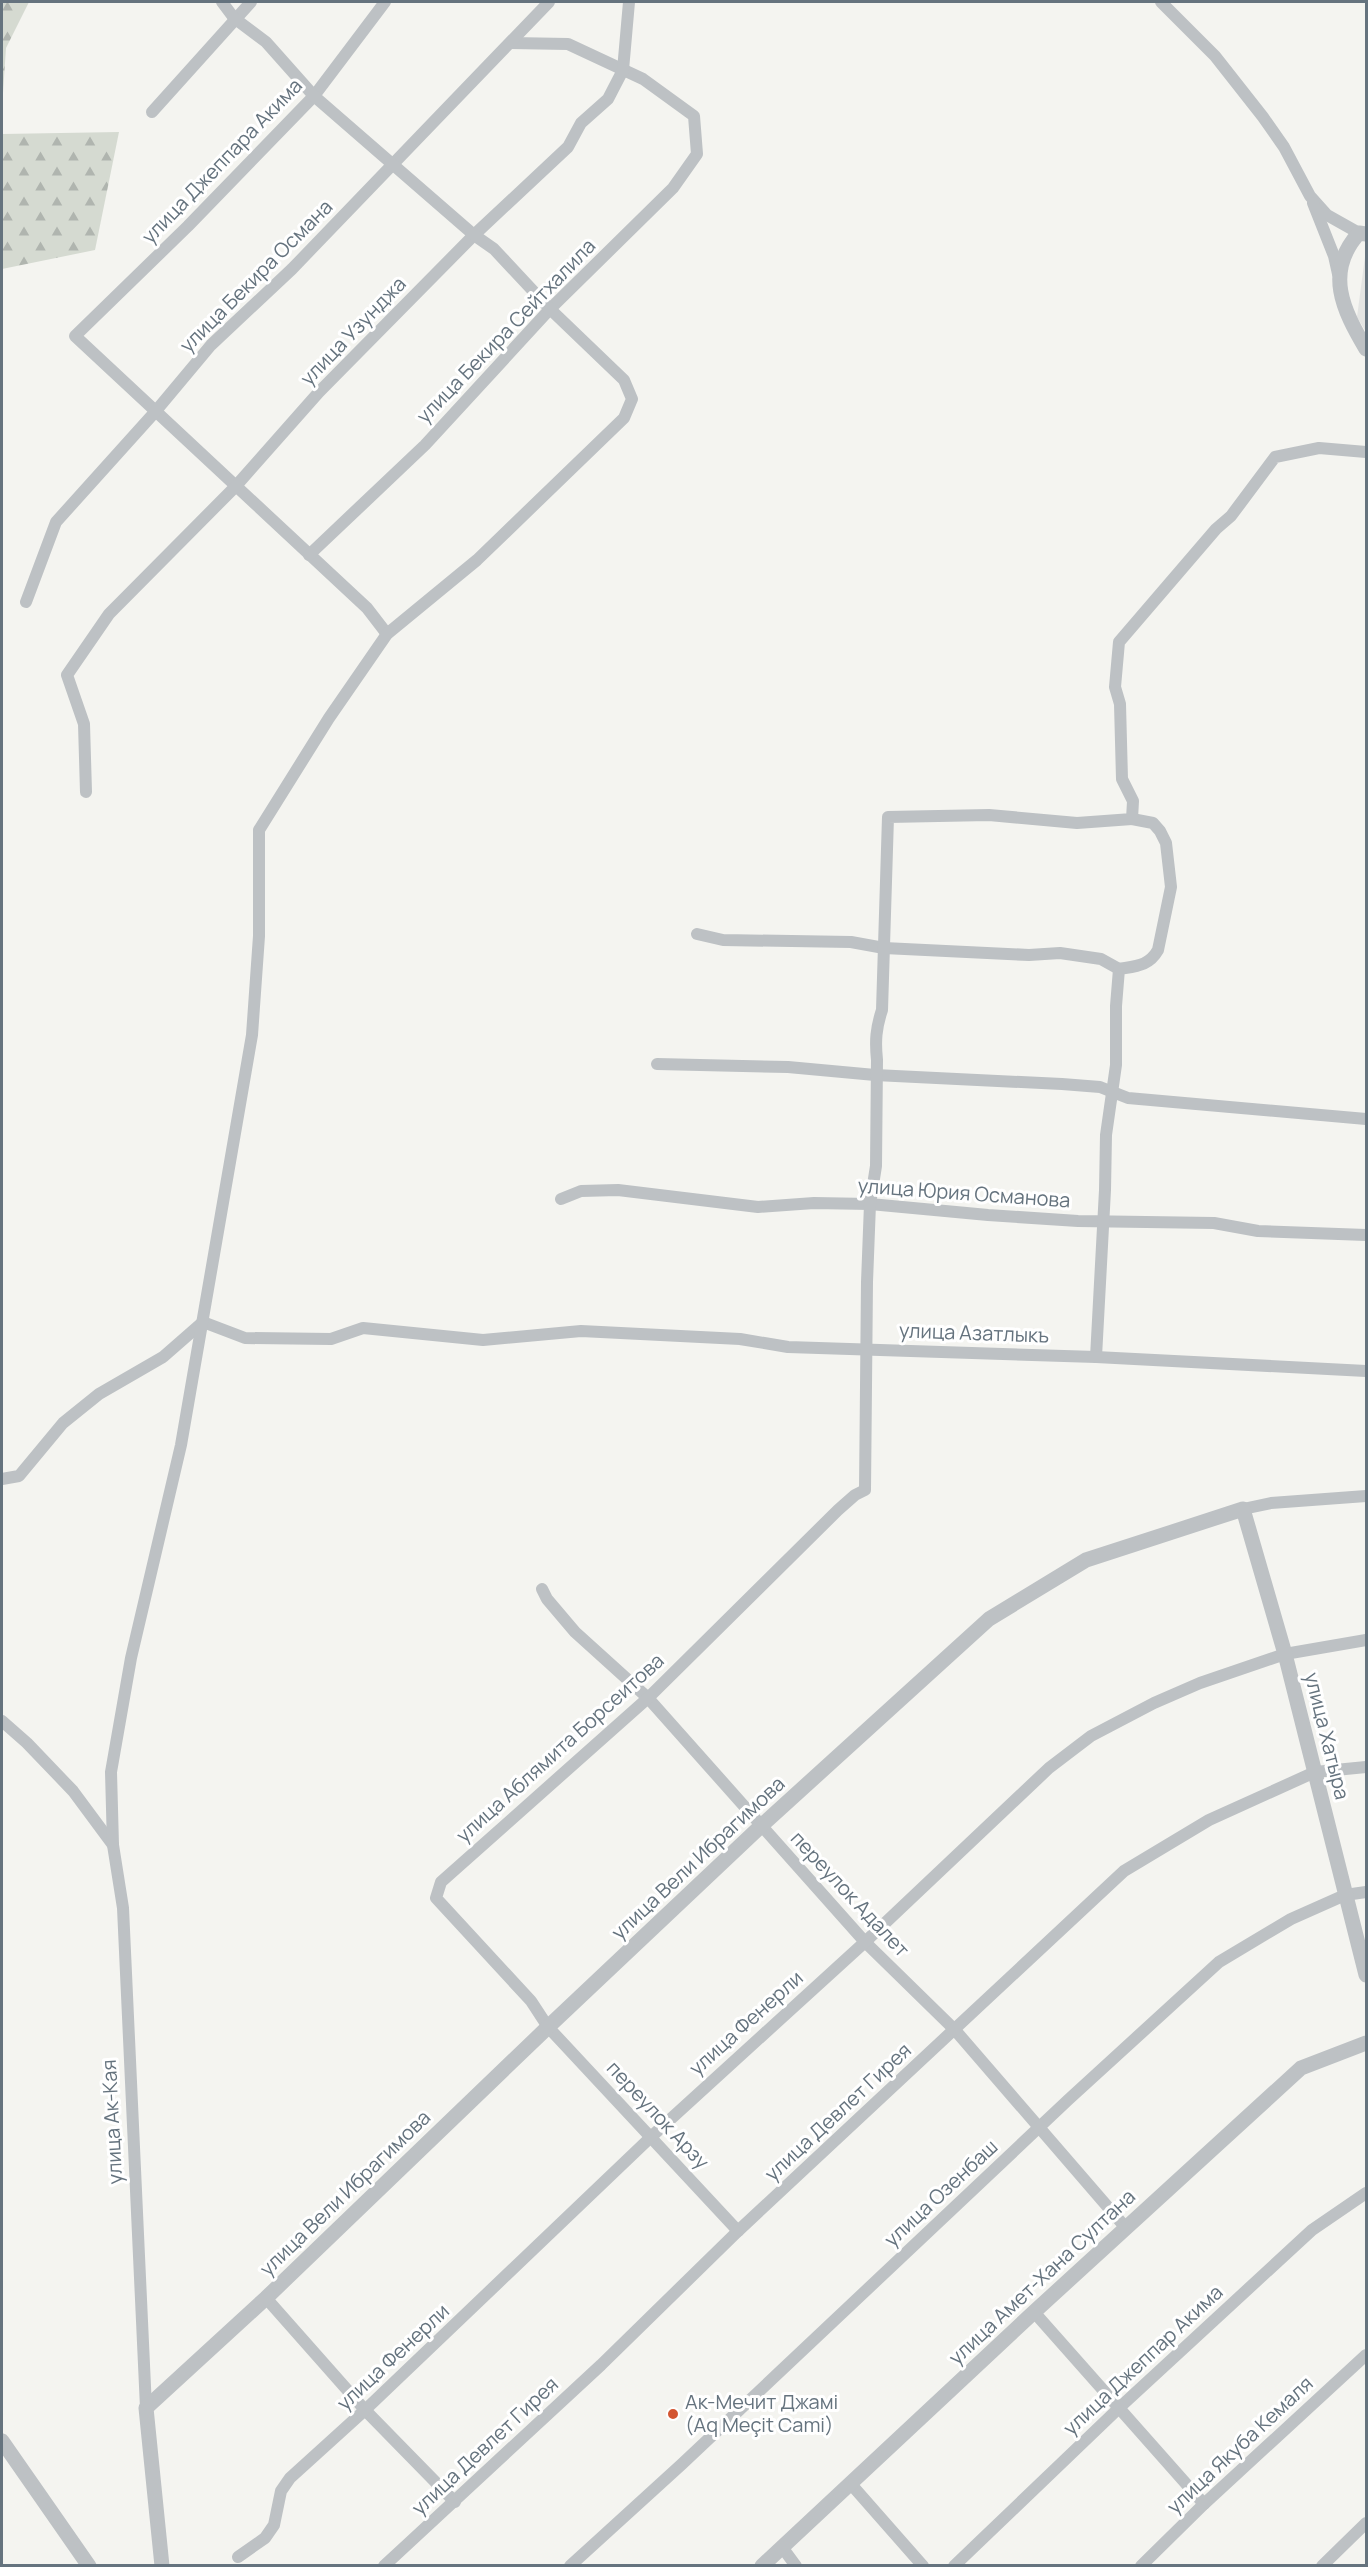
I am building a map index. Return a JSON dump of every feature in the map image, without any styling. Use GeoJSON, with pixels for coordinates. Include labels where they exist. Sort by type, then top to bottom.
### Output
{"type":"FeatureCollection","features":[{"type":"Feature","properties":{"kind":"street"},"geometry":{"type":"LineString","coordinates":[[113,1845],[111,1772],[131,1658],[181,1445],[252,1035],[259,936],[259,830],[329,718],[387,634],[477,560],[624,418],[632,399],[624,380],[550,309],[495,249],[474,235],[394,163],[314,96],[266,42],[234,18],[222,2]]}},
{"type":"Feature","properties":{"kind":"street"},"geometry":{"type":"LineString","coordinates":[[152,112],[234,18],[251,2]]}},
{"type":"Feature","properties":{"kind":"street","name":"улица Джеппара Акима"},"geometry":{"type":"LineString","coordinates":[[155,412],[75,336],[314,96],[385,2]]}},
{"type":"Feature","properties":{"kind":"street","name":"улица Бекира Османа"},"geometry":{"type":"LineString","coordinates":[[26,602],[56,522],[155,412],[211,345],[292,269],[549,2]]}},
{"type":"Feature","properties":{"kind":"street","name":"улица Узунджа"},"geometry":{"type":"LineString","coordinates":[[86,792],[84,724],[67,675],[109,614],[235,487],[319,392],[474,235],[568,147],[581,123],[608,99],[623,70],[629,2]]}},
{"type":"Feature","properties":{"kind":"street"},"geometry":{"type":"LineString","coordinates":[[1161,2],[1215,56],[1284,147],[1310,196],[1334,256],[1349,320],[1366,349]]}},
{"type":"Feature","properties":{"kind":"street"},"geometry":{"type":"LineString","coordinates":[[511,43],[568,44],[623,70]]}},
{"type":"Feature","properties":{"kind":"street","name":"улица Бекира Сейтхалила"},"geometry":{"type":"LineString","coordinates":[[309,555],[425,445],[550,309],[673,188],[697,154],[694,116],[643,79],[623,70]]}},
{"type":"Feature","properties":{"kind":"street"},"geometry":{"type":"LineString","coordinates":[[1310,196],[1327,214],[1363,233],[1347,246],[1338,276]]}},
{"type":"Feature","properties":{"kind":"street"},"geometry":{"type":"LineString","coordinates":[[155,412],[367,608],[387,634]]}},
{"type":"Feature","properties":{"kind":"street"},"geometry":{"type":"LineString","coordinates":[[1132,819],[1134,801],[1122,779],[1120,704],[1115,687],[1119,642],[1209,537],[1231,516],[1275,457],[1319,448],[1366,452]]}},
{"type":"Feature","properties":{"kind":"street"},"geometry":{"type":"LineString","coordinates":[[697,934],[723,940],[851,942],[884,948],[1029,956],[1060,953],[1101,958],[1119,969],[1143,965],[1153,959],[1158,950],[1171,886],[1166,843],[1153,823],[1132,819],[1077,823],[989,815],[888,817],[884,948],[882,1010],[876,1029],[876,1166],[870,1204],[866,1348]]}},
{"type":"Feature","properties":{"kind":"street"},"geometry":{"type":"LineString","coordinates":[[1096,1357],[1106,1135],[1116,1065],[1116,1006],[1119,969]]}},
{"type":"Feature","properties":{"kind":"street"},"geometry":{"type":"LineString","coordinates":[[657,1064],[788,1067],[875,1075],[1062,1084],[1100,1087],[1128,1098],[1188,1101],[1227,1108],[1366,1119]]}},
{"type":"Feature","properties":{"kind":"street","name":"улица Юрия Османова"},"geometry":{"type":"LineString","coordinates":[[561,1200],[581,1191],[618,1190],[758,1207],[814,1203],[870,1204],[1078,1221],[1103,1219],[1214,1223],[1258,1232],[1366,1235]]}},
{"type":"Feature","properties":{"kind":"street"},"geometry":{"type":"LineString","coordinates":[[2,1479],[19,1476],[63,1423],[99,1394],[163,1357],[203,1322]]}},
{"type":"Feature","properties":{"kind":"street","name":"улица Азатлыкъ"},"geometry":{"type":"LineString","coordinates":[[203,1322],[245,1338],[331,1339],[363,1328],[483,1340],[581,1331],[740,1339],[788,1347],[1096,1357],[1366,1371]]}},
{"type":"Feature","properties":{"kind":"street","name":"улица Аблямита Борсеитова"},"geometry":{"type":"LineString","coordinates":[[548,2027],[531,2001],[436,1898],[441,1882],[648,1698],[838,1510],[864,1490],[866,1348]]}},
{"type":"Feature","properties":{"kind":"street","name":"улица Вели Ибрагимова"},"geometry":{"type":"LineString","coordinates":[[146,2408],[266,2298],[761,1826],[989,1619],[1086,1560],[1243,1509],[1271,1503],[1366,1496]]}},
{"type":"Feature","properties":{"kind":"street","name":"улица Хатыра"},"geometry":{"type":"LineString","coordinates":[[1243,1509],[1285,1654],[1366,1975]]}},
{"type":"Feature","properties":{"kind":"street","name":"переулок Адалет"},"geometry":{"type":"LineString","coordinates":[[542,1589],[547,1599],[575,1632],[648,1698],[865,1942],[955,2030],[1126,2228]]}},
{"type":"Feature","properties":{"kind":"street","name":"улица Фенерли"},"geometry":{"type":"LineString","coordinates":[[238,2557],[266,2538],[274,2524],[281,2491],[290,2478],[365,2410],[652,2136],[865,1942],[1049,1768],[1091,1736],[1154,1703],[1200,1683],[1285,1654],[1366,1640]]}},
{"type":"Feature","properties":{"kind":"street","name":"улица Ак-Кая"},"geometry":{"type":"LineString","coordinates":[[2,1721],[27,1743],[73,1791],[113,1845],[123,1908],[146,2408],[162,2565]]}},
{"type":"Feature","properties":{"kind":"street","name":"улица Девлет Гирея"},"geometry":{"type":"LineString","coordinates":[[384,2565],[455,2502],[601,2365],[738,2231],[1124,1871],[1209,1820],[1315,1772],[1366,1767]]}},
{"type":"Feature","properties":{"kind":"street","name":"улица Озенбаш"},"geometry":{"type":"LineString","coordinates":[[570,2565],[682,2464],[1219,1962],[1291,1919],[1345,1894],[1366,1892]]}},
{"type":"Feature","properties":{"kind":"street","name":"переулок Арзу"},"geometry":{"type":"LineString","coordinates":[[548,2027],[652,2136],[738,2231]]}},
{"type":"Feature","properties":{"kind":"street","name":"улица Амет-Хана Султана"},"geometry":{"type":"LineString","coordinates":[[762,2565],[1301,2068],[1366,2043]]}},
{"type":"Feature","properties":{"kind":"street","name":"улица Джеппар Акима"},"geometry":{"type":"LineString","coordinates":[[954,2565],[1119,2408],[1312,2230],[1366,2193]]}},
{"type":"Feature","properties":{"kind":"street"},"geometry":{"type":"LineString","coordinates":[[266,2298],[365,2410],[455,2502]]}},
{"type":"Feature","properties":{"kind":"street"},"geometry":{"type":"LineString","coordinates":[[1034,2312],[1204,2504]]}},
{"type":"Feature","properties":{"kind":"street","name":"улица Якуба Кемаля"},"geometry":{"type":"LineString","coordinates":[[1141,2565],[1366,2355]]}},
{"type":"Feature","properties":{"kind":"street"},"geometry":{"type":"LineString","coordinates":[[2,2441],[89,2565]]}},
{"type":"Feature","properties":{"kind":"street"},"geometry":{"type":"LineString","coordinates":[[850,2483],[923,2565]]}},
{"type":"Feature","properties":{"kind":"street"},"geometry":{"type":"LineString","coordinates":[[1322,2565],[1366,2523]]}},
{"type":"Feature","properties":{"kind":"street"},"geometry":{"type":"LineString","coordinates":[[782,2547],[796,2565]]}},
{"type":"Feature","properties":{"kind":"shaded area"},"geometry":{"type":"Polygon","coordinates":[[[1366,249],[1366,332],[1357,317],[1366,249]]]}},
{"type":"Feature","properties":{"kind":"green space"},"geometry":{"type":"Polygon","coordinates":[[[2,2],[29,2],[6,48],[2,108],[2,2]]]}},
{"type":"Feature","properties":{"kind":"green space"},"geometry":{"type":"Polygon","coordinates":[[[119,132],[95,250],[2,269],[2,134],[119,132]]]}},
{"type":"Feature","properties":{"kind":"place","name":"Ак-Мечит Джамі (Aq Meçit Cami)"},"geometry":{"type":"Point","coordinates":[673,2414]}}]}
